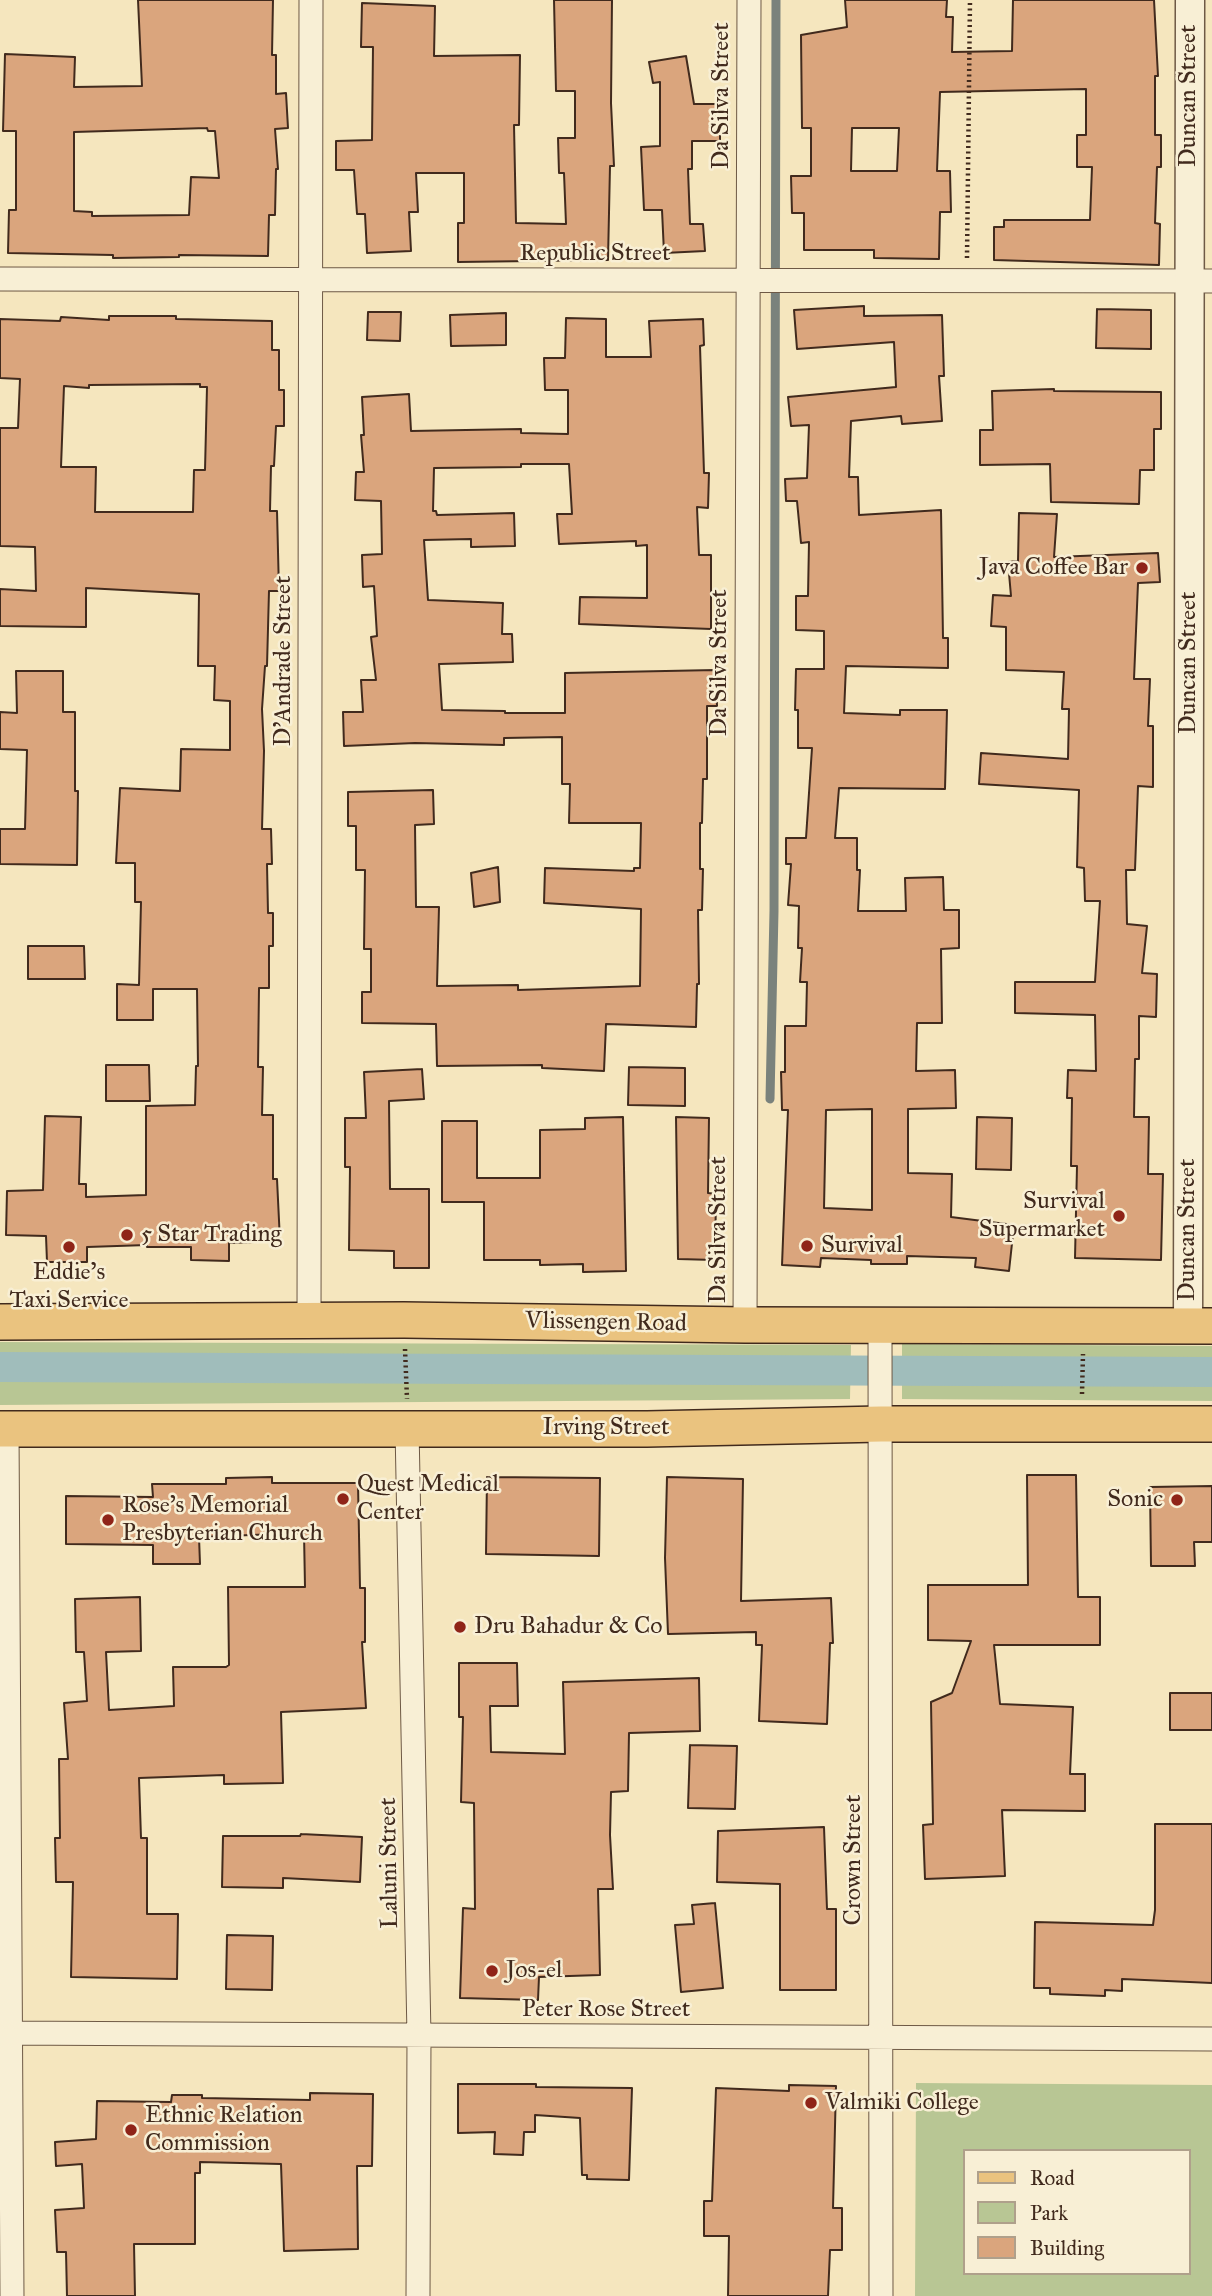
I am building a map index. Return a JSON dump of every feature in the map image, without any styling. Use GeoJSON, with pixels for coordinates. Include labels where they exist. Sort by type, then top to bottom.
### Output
{"type":"FeatureCollection","features":[{"type":"Feature","properties":{"kind":"main road","name":"Vlissengen Road"},"geometry":{"type":"LineString","coordinates":[[0,1322],[404,1320],[745,1325],[880,1338],[1200,1326]]}},
{"type":"Feature","properties":{"kind":"main road","name":"Irving Street"},"geometry":{"type":"LineString","coordinates":[[4,1429],[407,1418],[647,1429],[880,1413],[1212,1424]]}},
{"type":"Feature","properties":{"kind":"street","name":"D'Andrade Street"},"geometry":{"type":"LineString","coordinates":[[309,1321],[312,0]]}},
{"type":"Feature","properties":{"kind":"street","name":"Da Silva Street"},"geometry":{"type":"LineString","coordinates":[[745,1325],[752,280],[748,0]]}},
{"type":"Feature","properties":{"kind":"street","name":"Duncan Street"},"geometry":{"type":"LineString","coordinates":[[1189,0],[1202,281],[1200,1326]]}},
{"type":"Feature","properties":{"kind":"street","name":"Republic Street"},"geometry":{"type":"LineString","coordinates":[[0,279],[1202,281]]}},
{"type":"Feature","properties":{"kind":"street","name":"Crown Street"},"geometry":{"type":"LineString","coordinates":[[880,1338],[881,2296]]}},
{"type":"Feature","properties":{"kind":"street","name":"Laluni Street"},"geometry":{"type":"LineString","coordinates":[[407,1418],[419,2036],[418,2296]]}},
{"type":"Feature","properties":{"kind":"street"},"geometry":{"type":"LineString","coordinates":[[4,1429],[5,2033],[12,2296]]}},
{"type":"Feature","properties":{"kind":"street","name":"Peter Rose Street"},"geometry":{"type":"LineString","coordinates":[[5,2033],[1212,2039]]}},
{"type":"Feature","properties":{"kind":"path"},"geometry":{"type":"LineString","coordinates":[[967,280],[970,0]]}},
{"type":"Feature","properties":{"kind":"path"},"geometry":{"type":"LineString","coordinates":[[405,1339],[407,1418]]}},
{"type":"Feature","properties":{"kind":"path"},"geometry":{"type":"LineString","coordinates":[[1082,1359],[1082,1405]]}},
{"type":"Feature","properties":{"kind":"green space"},"geometry":{"type":"Polygon","coordinates":[[[0,1342],[851,1345],[850,1399],[0,1405],[0,1342]]]}},
{"type":"Feature","properties":{"kind":"green space"},"geometry":{"type":"Polygon","coordinates":[[[902,1344],[1212,1346],[1212,1401],[902,1399],[902,1344]]]}},
{"type":"Feature","properties":{"kind":"green space"},"geometry":{"type":"Polygon","coordinates":[[[916,2083],[1212,2085],[1212,2296],[915,2296],[916,2083]]]}},
{"type":"Feature","properties":{"kind":"building"},"geometry":{"type":"Polygon","coordinates":[[[138,0],[273,0],[272,55],[276,55],[276,94],[286,93],[288,128],[275,129],[278,169],[275,215],[269,215],[268,256],[179,255],[113,258],[113,255],[8,253],[9,210],[16,210],[16,131],[3,131],[5,54],[75,57],[74,87],[142,86],[138,0]],[[207,128],[74,132],[74,211],[92,212],[92,216],[189,215],[191,177],[219,178],[215,131],[208,131],[207,128]]]}},
{"type":"Feature","properties":{"kind":"building"},"geometry":{"type":"Polygon","coordinates":[[[554,0],[612,0],[611,103],[614,166],[610,166],[608,260],[458,262],[458,223],[464,223],[464,173],[416,173],[418,212],[409,212],[411,251],[367,253],[365,214],[357,214],[354,170],[336,170],[336,141],[372,140],[373,47],[361,47],[362,3],[435,6],[434,56],[520,55],[519,125],[514,125],[516,223],[566,224],[564,173],[559,173],[558,138],[575,138],[575,91],[556,91],[554,0]]]}},
{"type":"Feature","properties":{"kind":"building"},"geometry":{"type":"Polygon","coordinates":[[[845,0],[947,0],[946,17],[953,17],[952,52],[1012,51],[1013,0],[1154,0],[1158,76],[1155,76],[1155,135],[1161,135],[1161,167],[1157,167],[1155,223],[1160,224],[1159,265],[994,260],[994,227],[1004,227],[1004,220],[1090,220],[1092,167],[1077,167],[1077,135],[1086,135],[1086,89],[940,92],[937,171],[950,171],[951,212],[940,212],[939,259],[874,258],[874,250],[804,250],[804,213],[792,213],[791,176],[811,176],[811,128],[802,128],[801,35],[847,27],[845,0]],[[852,128],[851,171],[897,171],[899,128],[852,128]]]}},
{"type":"Feature","properties":{"kind":"building"},"geometry":{"type":"Polygon","coordinates":[[[686,56],[694,104],[720,104],[720,141],[692,141],[692,169],[688,169],[690,224],[703,224],[705,251],[664,253],[662,210],[644,210],[641,147],[660,146],[660,82],[653,83],[649,62],[686,56]]]}},
{"type":"Feature","properties":{"kind":"building"},"geometry":{"type":"Polygon","coordinates":[[[864,306],[864,316],[942,315],[944,376],[939,376],[942,421],[902,424],[901,416],[851,421],[849,477],[858,477],[859,515],[941,510],[943,638],[948,638],[948,668],[846,666],[844,713],[900,715],[900,710],[947,710],[945,789],[839,788],[835,838],[857,838],[857,870],[860,870],[858,911],[906,911],[905,878],[943,877],[944,910],[959,910],[959,948],[941,949],[942,1023],[917,1023],[916,1071],[955,1070],[956,1108],[908,1109],[908,1173],[952,1174],[951,1217],[1014,1225],[1009,1271],[975,1267],[976,1258],[907,1256],[907,1264],[871,1264],[871,1260],[821,1258],[820,1267],[782,1265],[788,1110],[782,1110],[781,1072],[785,1072],[785,1026],[806,1026],[807,982],[800,982],[802,948],[798,948],[799,906],[788,905],[791,864],[786,864],[786,838],[806,838],[812,748],[798,748],[796,669],[824,669],[824,631],[796,630],[796,596],[808,596],[809,542],[801,543],[797,501],[786,501],[785,479],[807,478],[809,425],[791,426],[788,397],[896,387],[894,342],[797,349],[794,310],[864,306]],[[872,1109],[826,1110],[824,1208],[872,1210],[872,1109]]]}},
{"type":"Feature","properties":{"kind":"building"},"geometry":{"type":"Polygon","coordinates":[[[1097,309],[1151,310],[1151,349],[1096,348],[1097,309]]]}},
{"type":"Feature","properties":{"kind":"building"},"geometry":{"type":"Polygon","coordinates":[[[368,312],[401,312],[400,341],[367,340],[368,312]]]}},
{"type":"Feature","properties":{"kind":"building"},"geometry":{"type":"Polygon","coordinates":[[[506,313],[506,345],[451,346],[450,315],[506,313]]]}},
{"type":"Feature","properties":{"kind":"building"},"geometry":{"type":"Polygon","coordinates":[[[109,316],[176,316],[176,319],[272,321],[272,350],[279,350],[279,390],[284,390],[284,426],[276,426],[274,466],[271,466],[270,511],[277,511],[279,591],[269,591],[267,666],[262,709],[262,829],[271,829],[272,864],[267,864],[268,913],[273,913],[273,946],[269,946],[269,988],[259,988],[258,1067],[263,1067],[262,1115],[273,1115],[273,1179],[277,1179],[280,1241],[229,1243],[229,1261],[191,1260],[191,1247],[147,1245],[87,1247],[87,1262],[47,1262],[46,1236],[6,1235],[7,1191],[43,1190],[45,1116],[81,1117],[79,1184],[86,1184],[86,1197],[146,1195],[146,1106],[195,1105],[198,1066],[197,989],[153,989],[153,1020],[117,1020],[117,984],[139,985],[141,902],[135,902],[135,863],[116,863],[120,788],[180,791],[181,749],[230,750],[230,701],[214,700],[215,666],[198,666],[199,594],[86,588],[86,627],[0,626],[0,589],[36,591],[35,547],[0,546],[0,428],[18,428],[20,379],[0,378],[0,319],[60,321],[61,317],[109,320],[109,316]],[[200,384],[89,385],[89,388],[64,386],[61,467],[96,467],[95,512],[193,512],[194,470],[205,470],[207,387],[200,387],[200,384]]]}},
{"type":"Feature","properties":{"kind":"building"},"geometry":{"type":"Polygon","coordinates":[[[566,318],[606,319],[606,357],[651,357],[649,321],[703,319],[704,345],[700,346],[704,473],[709,473],[708,508],[697,507],[699,555],[711,555],[711,629],[579,624],[580,597],[647,598],[647,545],[636,546],[636,541],[559,544],[557,514],[572,514],[569,464],[434,468],[433,511],[436,511],[437,515],[514,513],[515,546],[471,547],[471,539],[424,540],[428,600],[503,603],[502,634],[512,634],[513,662],[439,664],[442,710],[565,713],[565,673],[716,670],[717,706],[707,706],[707,779],[703,779],[700,823],[700,869],[703,869],[702,910],[698,910],[699,984],[696,1027],[606,1024],[604,1071],[542,1068],[542,1065],[437,1066],[436,1024],[362,1023],[362,992],[371,992],[371,949],[364,949],[365,870],[356,870],[356,826],[348,826],[348,792],[433,790],[434,824],[415,825],[416,907],[439,907],[437,986],[518,985],[518,990],[640,986],[641,909],[544,903],[545,868],[634,871],[634,868],[640,868],[641,823],[569,823],[570,784],[562,784],[562,737],[504,738],[504,745],[415,743],[344,746],[343,712],[363,712],[361,680],[376,680],[371,637],[377,636],[374,586],[363,587],[362,555],[382,554],[381,501],[355,500],[356,472],[364,472],[362,397],[409,394],[411,431],[521,429],[521,433],[568,434],[568,390],[545,390],[544,358],[565,358],[566,318]]]}},
{"type":"Feature","properties":{"kind":"building"},"geometry":{"type":"Polygon","coordinates":[[[1054,389],[1161,392],[1161,429],[1154,429],[1154,470],[1140,470],[1139,504],[1051,502],[1050,464],[980,465],[980,430],[993,430],[992,391],[1054,389]]]}},
{"type":"Feature","properties":{"kind":"building"},"geometry":{"type":"Polygon","coordinates":[[[1019,513],[1057,514],[1054,557],[1158,553],[1160,582],[1138,583],[1134,679],[1150,679],[1148,726],[1153,726],[1153,787],[1138,786],[1135,870],[1126,870],[1127,924],[1147,926],[1142,973],[1157,974],[1156,1017],[1139,1016],[1139,1059],[1135,1059],[1134,1117],[1149,1117],[1148,1174],[1163,1174],[1161,1260],[1075,1258],[1077,1166],[1071,1166],[1072,1098],[1067,1098],[1068,1070],[1096,1071],[1095,1015],[1015,1013],[1015,982],[1095,982],[1100,901],[1085,901],[1084,868],[1077,867],[1079,790],[979,784],[981,753],[1068,759],[1069,709],[1062,709],[1064,672],[1006,670],[1006,627],[991,626],[993,595],[1011,596],[1008,562],[1018,561],[1019,513]]]}},
{"type":"Feature","properties":{"kind":"building"},"geometry":{"type":"Polygon","coordinates":[[[16,671],[63,671],[63,712],[75,712],[77,865],[0,864],[0,829],[25,829],[27,750],[0,749],[0,712],[17,713],[16,671]]]}},
{"type":"Feature","properties":{"kind":"building"},"geometry":{"type":"Polygon","coordinates":[[[498,867],[500,902],[474,907],[471,873],[498,867]]]}},
{"type":"Feature","properties":{"kind":"building"},"geometry":{"type":"Polygon","coordinates":[[[28,946],[84,946],[85,979],[28,979],[28,946]]]}},
{"type":"Feature","properties":{"kind":"building"},"geometry":{"type":"Polygon","coordinates":[[[106,1065],[149,1065],[150,1101],[106,1101],[106,1065]]]}},
{"type":"Feature","properties":{"kind":"building"},"geometry":{"type":"Polygon","coordinates":[[[629,1067],[685,1068],[685,1106],[628,1105],[629,1067]]]}},
{"type":"Feature","properties":{"kind":"building"},"geometry":{"type":"Polygon","coordinates":[[[422,1069],[424,1099],[389,1101],[390,1189],[429,1189],[429,1268],[394,1268],[394,1251],[349,1250],[350,1167],[345,1167],[345,1118],[366,1118],[364,1072],[422,1069]]]}},
{"type":"Feature","properties":{"kind":"building"},"geometry":{"type":"Polygon","coordinates":[[[623,1117],[626,1271],[583,1272],[583,1264],[540,1265],[540,1260],[484,1260],[484,1202],[442,1202],[442,1121],[477,1121],[477,1178],[540,1178],[540,1130],[585,1129],[585,1118],[623,1117]]]}},
{"type":"Feature","properties":{"kind":"building"},"geometry":{"type":"Polygon","coordinates":[[[676,1117],[709,1118],[708,1193],[716,1194],[715,1260],[678,1259],[676,1117]]]}},
{"type":"Feature","properties":{"kind":"building"},"geometry":{"type":"Polygon","coordinates":[[[977,1117],[1012,1118],[1011,1170],[976,1169],[977,1117]]]}},
{"type":"Feature","properties":{"kind":"building"},"geometry":{"type":"Polygon","coordinates":[[[1027,1475],[1076,1475],[1078,1597],[1100,1597],[1100,1645],[994,1645],[1000,1704],[1073,1707],[1070,1774],[1085,1774],[1085,1811],[1002,1810],[1005,1876],[925,1879],[923,1825],[933,1824],[931,1702],[952,1693],[971,1641],[928,1640],[928,1585],[1028,1585],[1027,1475]]]}},
{"type":"Feature","properties":{"kind":"building"},"geometry":{"type":"Polygon","coordinates":[[[272,1477],[272,1483],[358,1483],[360,1588],[365,1588],[365,1642],[362,1642],[366,1708],[281,1712],[283,1783],[224,1784],[224,1775],[139,1778],[141,1838],[147,1838],[147,1914],[178,1914],[177,1979],[71,1977],[73,1882],[56,1882],[55,1838],[60,1838],[59,1759],[68,1759],[64,1703],[87,1701],[84,1652],[76,1652],[75,1599],[140,1597],[141,1651],[106,1652],[109,1710],[174,1706],[173,1667],[229,1665],[228,1587],[305,1587],[304,1533],[199,1537],[200,1564],[153,1564],[153,1545],[66,1544],[66,1496],[153,1497],[152,1484],[226,1484],[226,1478],[272,1477]]]}},
{"type":"Feature","properties":{"kind":"building"},"geometry":{"type":"Polygon","coordinates":[[[487,1477],[600,1478],[599,1556],[486,1554],[487,1477]]]}},
{"type":"Feature","properties":{"kind":"building"},"geometry":{"type":"Polygon","coordinates":[[[667,1477],[743,1479],[741,1601],[831,1598],[833,1643],[830,1643],[827,1724],[759,1721],[762,1645],[756,1645],[756,1632],[668,1634],[665,1558],[667,1477]]]}},
{"type":"Feature","properties":{"kind":"building"},"geometry":{"type":"Polygon","coordinates":[[[1212,1486],[1212,1542],[1194,1542],[1195,1566],[1151,1566],[1150,1487],[1212,1486]]]}},
{"type":"Feature","properties":{"kind":"building"},"geometry":{"type":"Polygon","coordinates":[[[459,1663],[517,1663],[518,1706],[490,1706],[491,1752],[565,1754],[563,1682],[699,1678],[700,1731],[629,1733],[628,1791],[611,1792],[613,1889],[598,1889],[600,1975],[539,1977],[538,2000],[460,1998],[463,1908],[475,1909],[474,1803],[461,1802],[463,1717],[459,1717],[459,1663]]]}},
{"type":"Feature","properties":{"kind":"building"},"geometry":{"type":"Polygon","coordinates":[[[1170,1693],[1212,1693],[1212,1730],[1170,1730],[1170,1693]]]}},
{"type":"Feature","properties":{"kind":"building"},"geometry":{"type":"Polygon","coordinates":[[[690,1745],[737,1746],[735,1809],[688,1808],[690,1745]]]}},
{"type":"Feature","properties":{"kind":"building"},"geometry":{"type":"Polygon","coordinates":[[[1155,1824],[1212,1824],[1212,1983],[1122,1979],[1122,1991],[1105,1990],[1105,1996],[1050,1994],[1050,1988],[1034,1988],[1035,1922],[1153,1925],[1155,1824]]]}},
{"type":"Feature","properties":{"kind":"building"},"geometry":{"type":"Polygon","coordinates":[[[824,1827],[827,1909],[836,1909],[836,1990],[780,1990],[780,1884],[717,1882],[718,1831],[824,1827]]]}},
{"type":"Feature","properties":{"kind":"building"},"geometry":{"type":"Polygon","coordinates":[[[301,1834],[362,1837],[360,1882],[283,1878],[283,1888],[222,1887],[223,1836],[301,1834]]]}},
{"type":"Feature","properties":{"kind":"building"},"geometry":{"type":"Polygon","coordinates":[[[715,1903],[723,1988],[681,1992],[675,1925],[694,1924],[692,1905],[715,1903]]]}},
{"type":"Feature","properties":{"kind":"building"},"geometry":{"type":"Polygon","coordinates":[[[227,1935],[273,1936],[272,1990],[226,1989],[227,1935]]]}},
{"type":"Feature","properties":{"kind":"building"},"geometry":{"type":"Polygon","coordinates":[[[458,2084],[632,2088],[629,2180],[587,2179],[587,2175],[582,2175],[580,2118],[535,2115],[535,2132],[524,2132],[523,2155],[494,2154],[495,2132],[458,2133],[458,2084]]]}},
{"type":"Feature","properties":{"kind":"building"},"geometry":{"type":"Polygon","coordinates":[[[789,2085],[836,2086],[833,2208],[842,2208],[842,2250],[830,2250],[828,2296],[728,2296],[729,2236],[704,2236],[704,2201],[712,2201],[716,2088],[789,2091],[789,2085]]]}},
{"type":"Feature","properties":{"kind":"building"},"geometry":{"type":"Polygon","coordinates":[[[310,2093],[373,2094],[372,2166],[357,2166],[358,2249],[284,2251],[281,2164],[200,2162],[200,2173],[195,2173],[195,2244],[134,2244],[135,2296],[67,2296],[66,2252],[57,2252],[55,2210],[84,2208],[82,2164],[56,2166],[55,2142],[96,2139],[97,2101],[171,2102],[172,2095],[310,2100],[310,2093]]]}},
{"type":"Feature","properties":{"kind":"waterway"},"geometry":{"type":"LineString","coordinates":[[770,1099],[774,911],[776,0]]}},
{"type":"Feature","properties":{"kind":"waterway"},"geometry":{"type":"LineString","coordinates":[[0,1367],[1212,1372]]}},
{"type":"Feature","properties":{"kind":"place","name":"Java Coffee Bar"},"geometry":{"type":"Point","coordinates":[1142,568]}},
{"type":"Feature","properties":{"kind":"place","name":"Survival Supermarket"},"geometry":{"type":"Point","coordinates":[1119,1216]}},
{"type":"Feature","properties":{"kind":"place","name":"5 Star Trading"},"geometry":{"type":"Point","coordinates":[127,1235]}},
{"type":"Feature","properties":{"kind":"place","name":"Survival"},"geometry":{"type":"Point","coordinates":[807,1246]}},
{"type":"Feature","properties":{"kind":"place","name":"Eddie's Taxi Service"},"geometry":{"type":"Point","coordinates":[69,1247]}},
{"type":"Feature","properties":{"kind":"place","name":"Quest Medical Center"},"geometry":{"type":"Point","coordinates":[343,1499]}},
{"type":"Feature","properties":{"kind":"place","name":"Sonic"},"geometry":{"type":"Point","coordinates":[1177,1500]}},
{"type":"Feature","properties":{"kind":"place","name":"Rose's Memorial Presbyterian Church"},"geometry":{"type":"Point","coordinates":[108,1520]}},
{"type":"Feature","properties":{"kind":"place","name":"Dru Bahadur & Co"},"geometry":{"type":"Point","coordinates":[460,1627]}},
{"type":"Feature","properties":{"kind":"place","name":"Jos-el"},"geometry":{"type":"Point","coordinates":[492,1971]}},
{"type":"Feature","properties":{"kind":"place","name":"Valmiki College"},"geometry":{"type":"Point","coordinates":[811,2103]}},
{"type":"Feature","properties":{"kind":"place","name":"Ethnic Relation Commission"},"geometry":{"type":"Point","coordinates":[131,2130]}}]}
